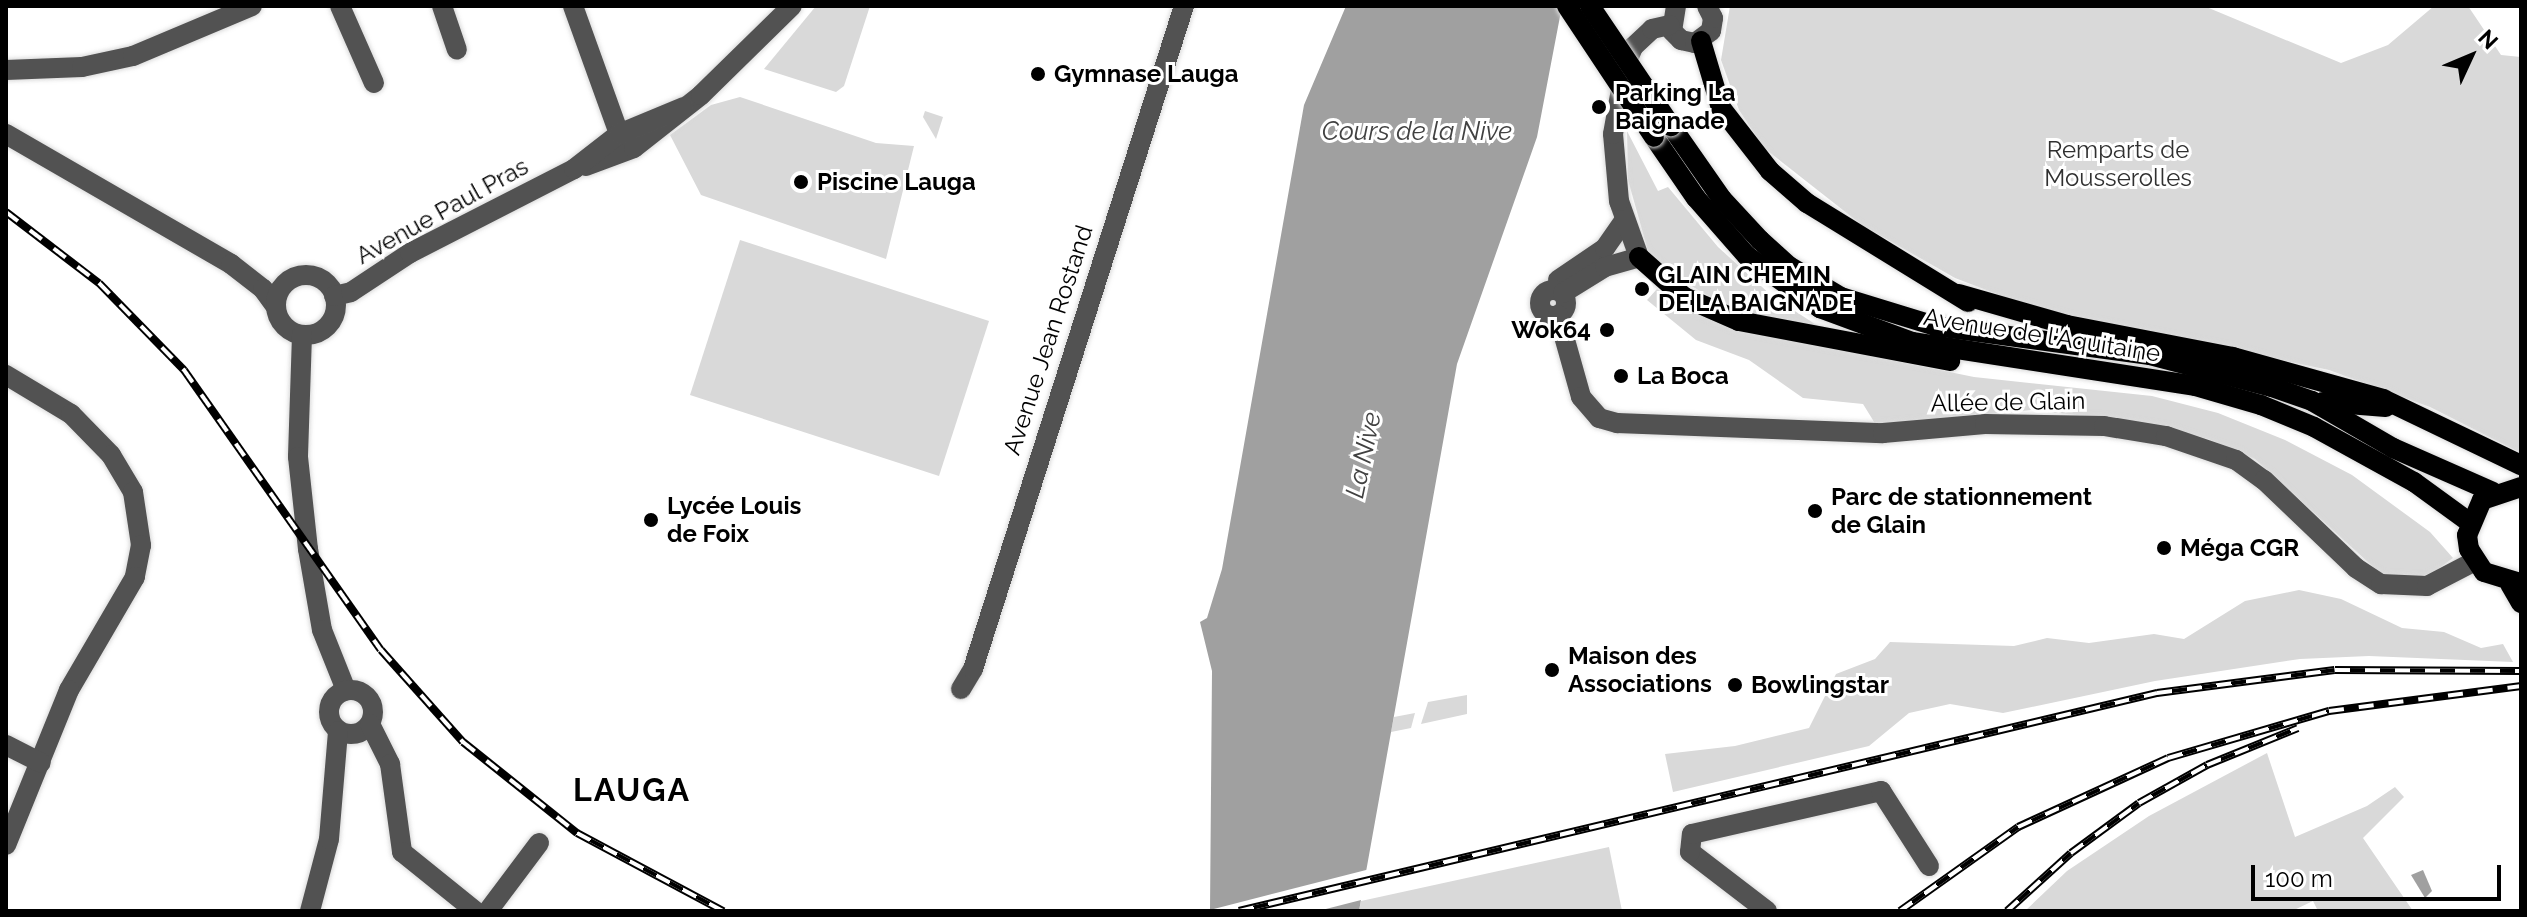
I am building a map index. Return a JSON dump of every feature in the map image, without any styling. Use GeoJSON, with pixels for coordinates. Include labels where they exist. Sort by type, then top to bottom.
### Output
{"type":"FeatureCollection","features":[{"type":"Feature","properties":{"kind":"main road"},"geometry":{"type":"LineString","coordinates":[[1567,6],[1662,132]]}},
{"type":"Feature","properties":{"kind":"main road"},"geometry":{"type":"LineString","coordinates":[[1590,6],[1662,132]]}},
{"type":"Feature","properties":{"kind":"main road"},"geometry":{"type":"LineString","coordinates":[[1701,41],[1721,108],[1770,171],[1807,203],[1959,294],[1969,304],[2037,328],[2050,339]]}},
{"type":"Feature","properties":{"kind":"main road","name":"Avenue de l'Aquitaine"},"geometry":{"type":"LineString","coordinates":[[1662,132],[1740,219],[1789,266],[1816,284],[1906,320],[2050,339],[2191,364],[2312,401],[2393,448],[2493,492]]}},
{"type":"Feature","properties":{"kind":"main road","name":"Avenue de l'Aquitaine"},"geometry":{"type":"LineString","coordinates":[[1662,132],[1719,226],[1793,293],[1885,334],[2195,386],[2261,405],[2314,427],[2414,482],[2469,522]]}},
{"type":"Feature","properties":{"kind":"main road"},"geometry":{"type":"LineString","coordinates":[[1639,257],[1684,297],[1739,321],[1916,358],[1956,361],[1996,355]]}},
{"type":"Feature","properties":{"kind":"main road"},"geometry":{"type":"LineString","coordinates":[[1959,294],[2067,325],[2233,357],[2398,407],[2521,465]]}},
{"type":"Feature","properties":{"kind":"main road"},"geometry":{"type":"LineString","coordinates":[[2312,401],[2340,407],[2398,407]]}},
{"type":"Feature","properties":{"kind":"main road"},"geometry":{"type":"LineString","coordinates":[[2521,487],[2493,492],[2469,522],[2475,561],[2496,580],[2516,583],[2521,603]]}},
{"type":"Feature","properties":{"kind":"street"},"geometry":{"type":"LineString","coordinates":[[6,70],[82,67],[133,56],[252,6]]}},
{"type":"Feature","properties":{"kind":"street"},"geometry":{"type":"LineString","coordinates":[[340,6],[374,83]]}},
{"type":"Feature","properties":{"kind":"street"},"geometry":{"type":"LineString","coordinates":[[442,6],[457,50]]}},
{"type":"Feature","properties":{"kind":"street"},"geometry":{"type":"LineString","coordinates":[[573,6],[619,134]]}},
{"type":"Feature","properties":{"kind":"street","name":"Avenue Paul Pras"},"geometry":{"type":"LineString","coordinates":[[334,296],[351,292],[410,253],[574,169],[634,148],[684,107],[792,6]]}},
{"type":"Feature","properties":{"kind":"street","name":"Avenue Jean Rostand"},"geometry":{"type":"LineString","coordinates":[[961,689],[973,669],[1184,6]]}},
{"type":"Feature","properties":{"kind":"street"},"geometry":{"type":"LineString","coordinates":[[1625,219],[1605,248],[1558,280],[1558,291],[1605,267],[1639,257],[1615,178],[1613,134],[1625,67],[1633,47],[1673,15],[1681,40],[1701,41],[1713,24],[1707,6]]}},
{"type":"Feature","properties":{"kind":"street","name":"Avenue Paul Pras"},"geometry":{"type":"LineString","coordinates":[[574,169],[619,134],[684,107]]}},
{"type":"Feature","properties":{"kind":"street"},"geometry":{"type":"LineString","coordinates":[[6,134],[231,264],[263,289],[284,325],[302,335]]}},
{"type":"Feature","properties":{"kind":"street"},"geometry":{"type":"LineString","coordinates":[[231,264],[324,281],[334,296],[329,324],[302,335]]}},
{"type":"Feature","properties":{"kind":"street"},"geometry":{"type":"LineString","coordinates":[[276,307],[281,287],[297,276]]}},
{"type":"Feature","properties":{"kind":"street","name":"Allée de Glain"},"geometry":{"type":"LineString","coordinates":[[1558,291],[1544,293],[1541,307],[1558,315],[1581,397],[1599,418],[1608,421],[1883,433],[1985,424],[2135,431],[2200,445],[2251,469],[2356,568],[2381,584],[2427,586],[2475,561]]}},
{"type":"Feature","properties":{"kind":"street"},"geometry":{"type":"LineString","coordinates":[[302,335],[298,457],[308,549],[322,630],[346,690]]}},
{"type":"Feature","properties":{"kind":"street"},"geometry":{"type":"LineString","coordinates":[[6,375],[71,414],[111,455],[133,492],[141,519],[135,577],[69,690],[6,845]]}},
{"type":"Feature","properties":{"kind":"street"},"geometry":{"type":"LineString","coordinates":[[346,690],[361,693],[371,703],[370,724],[390,764],[402,852],[475,911]]}},
{"type":"Feature","properties":{"kind":"street"},"geometry":{"type":"LineString","coordinates":[[315,905],[329,839],[338,731],[329,708],[346,690]]}},
{"type":"Feature","properties":{"kind":"street"},"geometry":{"type":"LineString","coordinates":[[338,731],[356,734],[370,724]]}},
{"type":"Feature","properties":{"kind":"street"},"geometry":{"type":"LineString","coordinates":[[6,745],[41,763]]}},
{"type":"Feature","properties":{"kind":"street"},"geometry":{"type":"LineString","coordinates":[[1767,911],[1690,852],[1692,834],[1881,791],[1929,866]]}},
{"type":"Feature","properties":{"kind":"street"},"geometry":{"type":"LineString","coordinates":[[488,911],[539,843]]}},
{"type":"Feature","properties":{"kind":"green space"},"geometry":{"type":"Polygon","coordinates":[[[816,6],[870,6],[844,86],[836,92],[764,69],[816,6]]]}},
{"type":"Feature","properties":{"kind":"green space","name":"Remparts de Mousserolles"},"geometry":{"type":"Polygon","coordinates":[[[1730,6],[2204,6],[2341,63],[2388,45],[2434,6],[2468,6],[2501,55],[2521,57],[2521,453],[2430,407],[2329,370],[2031,307],[1955,278],[1862,225],[1764,148],[1739,110],[1721,60],[1730,6]]]}},
{"type":"Feature","properties":{"kind":"green space","name":"Piscine Lauga"},"geometry":{"type":"Polygon","coordinates":[[[740,97],[876,143],[914,146],[886,259],[701,195],[670,135],[711,105],[740,97]]]}},
{"type":"Feature","properties":{"kind":"green space"},"geometry":{"type":"Polygon","coordinates":[[[925,111],[943,117],[936,139],[923,117],[925,111]]]}},
{"type":"Feature","properties":{"kind":"green space"},"geometry":{"type":"Polygon","coordinates":[[[1627,131],[1658,191],[1668,187],[1718,247],[1772,296],[1821,328],[1734,311],[1661,268],[1648,251],[1628,180],[1627,131]]]}},
{"type":"Feature","properties":{"kind":"green space"},"geometry":{"type":"Polygon","coordinates":[[[740,240],[989,321],[939,476],[690,395],[740,240]]]}},
{"type":"Feature","properties":{"kind":"green space"},"geometry":{"type":"Polygon","coordinates":[[[1657,289],[1684,307],[1759,333],[1974,377],[2152,396],[2218,413],[2285,440],[2352,475],[2430,532],[2453,558],[2434,572],[2412,579],[2381,574],[2255,459],[2208,439],[2147,423],[2031,410],[1876,425],[1863,404],[1803,398],[1749,360],[1696,340],[1647,300],[1657,289]]]}},
{"type":"Feature","properties":{"kind":"green space"},"geometry":{"type":"Polygon","coordinates":[[[2299,590],[2341,599],[2402,628],[2444,632],[2481,648],[2503,644],[2513,662],[2369,656],[2300,659],[2155,681],[2003,713],[1950,704],[1909,713],[1869,746],[1673,792],[1665,754],[1735,746],[1809,728],[1836,674],[1875,659],[1890,642],[2014,646],[2047,638],[2089,643],[2154,634],[2184,639],[2245,601],[2299,590]]]}},
{"type":"Feature","properties":{"kind":"green space"},"geometry":{"type":"Polygon","coordinates":[[[1467,695],[1467,714],[1421,724],[1428,702],[1467,695]]]}},
{"type":"Feature","properties":{"kind":"green space"},"geometry":{"type":"Polygon","coordinates":[[[1415,713],[1411,728],[1391,732],[1394,717],[1415,713]]]}},
{"type":"Feature","properties":{"kind":"green space"},"geometry":{"type":"Polygon","coordinates":[[[2267,753],[2295,837],[2367,806],[2395,787],[2404,797],[2363,838],[2413,911],[2318,911],[2313,901],[2292,911],[2025,911],[2067,871],[2149,816],[2267,753]]]}},
{"type":"Feature","properties":{"kind":"green space"},"geometry":{"type":"Polygon","coordinates":[[[1609,847],[1622,911],[1359,911],[1361,901],[1609,847]]]}},
{"type":"Feature","properties":{"kind":"water","name":"Cours de la Nive"},"geometry":{"type":"Polygon","coordinates":[[[1346,6],[1562,6],[1537,137],[1457,364],[1359,911],[1210,911],[1212,671],[1200,622],[1207,618],[1222,569],[1304,105],[1346,6]]]}},
{"type":"Feature","properties":{"kind":"water"},"geometry":{"type":"Polygon","coordinates":[[[2423,870],[2432,891],[2425,898],[2411,875],[2423,870]]]}},
{"type":"Feature","properties":{"kind":"pier"},"geometry":{"type":"Polygon","coordinates":[[[1370,869],[1365,899],[1318,911],[1206,911],[1370,869]]]}},
{"type":"Feature","properties":{"kind":"railway"},"geometry":{"type":"LineString","coordinates":[[6,212],[99,283],[184,370],[381,650],[463,742],[577,833],[723,911]]}},
{"type":"Feature","properties":{"kind":"railway"},"geometry":{"type":"LineString","coordinates":[[1239,911],[2157,693],[2335,670],[2521,671]]}},
{"type":"Feature","properties":{"kind":"railway"},"geometry":{"type":"LineString","coordinates":[[1900,911],[2018,827],[2168,758],[2329,711],[2521,686]]}},
{"type":"Feature","properties":{"kind":"railway"},"geometry":{"type":"LineString","coordinates":[[2007,911],[2071,853],[2139,803],[2207,765],[2298,728]]}},
{"type":"Feature","properties":{"kind":"place","name":"Gymnase Lauga"},"geometry":{"type":"Point","coordinates":[1038,74]}},
{"type":"Feature","properties":{"kind":"place","name":"Parking La Baignade"},"geometry":{"type":"Point","coordinates":[1599,107]}},
{"type":"Feature","properties":{"kind":"place","name":"Piscine Lauga"},"geometry":{"type":"Point","coordinates":[801,182]}},
{"type":"Feature","properties":{"kind":"place","name":"GLAIN CHEMIN DE LA BAIGNADE"},"geometry":{"type":"Point","coordinates":[1642,289]}},
{"type":"Feature","properties":{"kind":"place","name":"Wok64"},"geometry":{"type":"Point","coordinates":[1607,330]}},
{"type":"Feature","properties":{"kind":"place","name":"La Boca"},"geometry":{"type":"Point","coordinates":[1621,376]}},
{"type":"Feature","properties":{"kind":"place","name":"Parc de stationnement de Glain"},"geometry":{"type":"Point","coordinates":[1815,511]}},
{"type":"Feature","properties":{"kind":"place","name":"Lycée Louis de Foix"},"geometry":{"type":"Point","coordinates":[651,520]}},
{"type":"Feature","properties":{"kind":"place","name":"Méga CGR"},"geometry":{"type":"Point","coordinates":[2164,548]}},
{"type":"Feature","properties":{"kind":"place","name":"Maison des Associations"},"geometry":{"type":"Point","coordinates":[1552,670]}},
{"type":"Feature","properties":{"kind":"place","name":"Bowlingstar"},"geometry":{"type":"Point","coordinates":[1735,685]}},
{"type":"Feature","properties":{"kind":"district","name":"LAUGA"},"geometry":{"type":"Point","coordinates":[632,790]}},
{"type":"Feature","properties":{"kind":"water label","name":"La Nive"},"geometry":{"type":"Point","coordinates":[1364,455]}}]}
